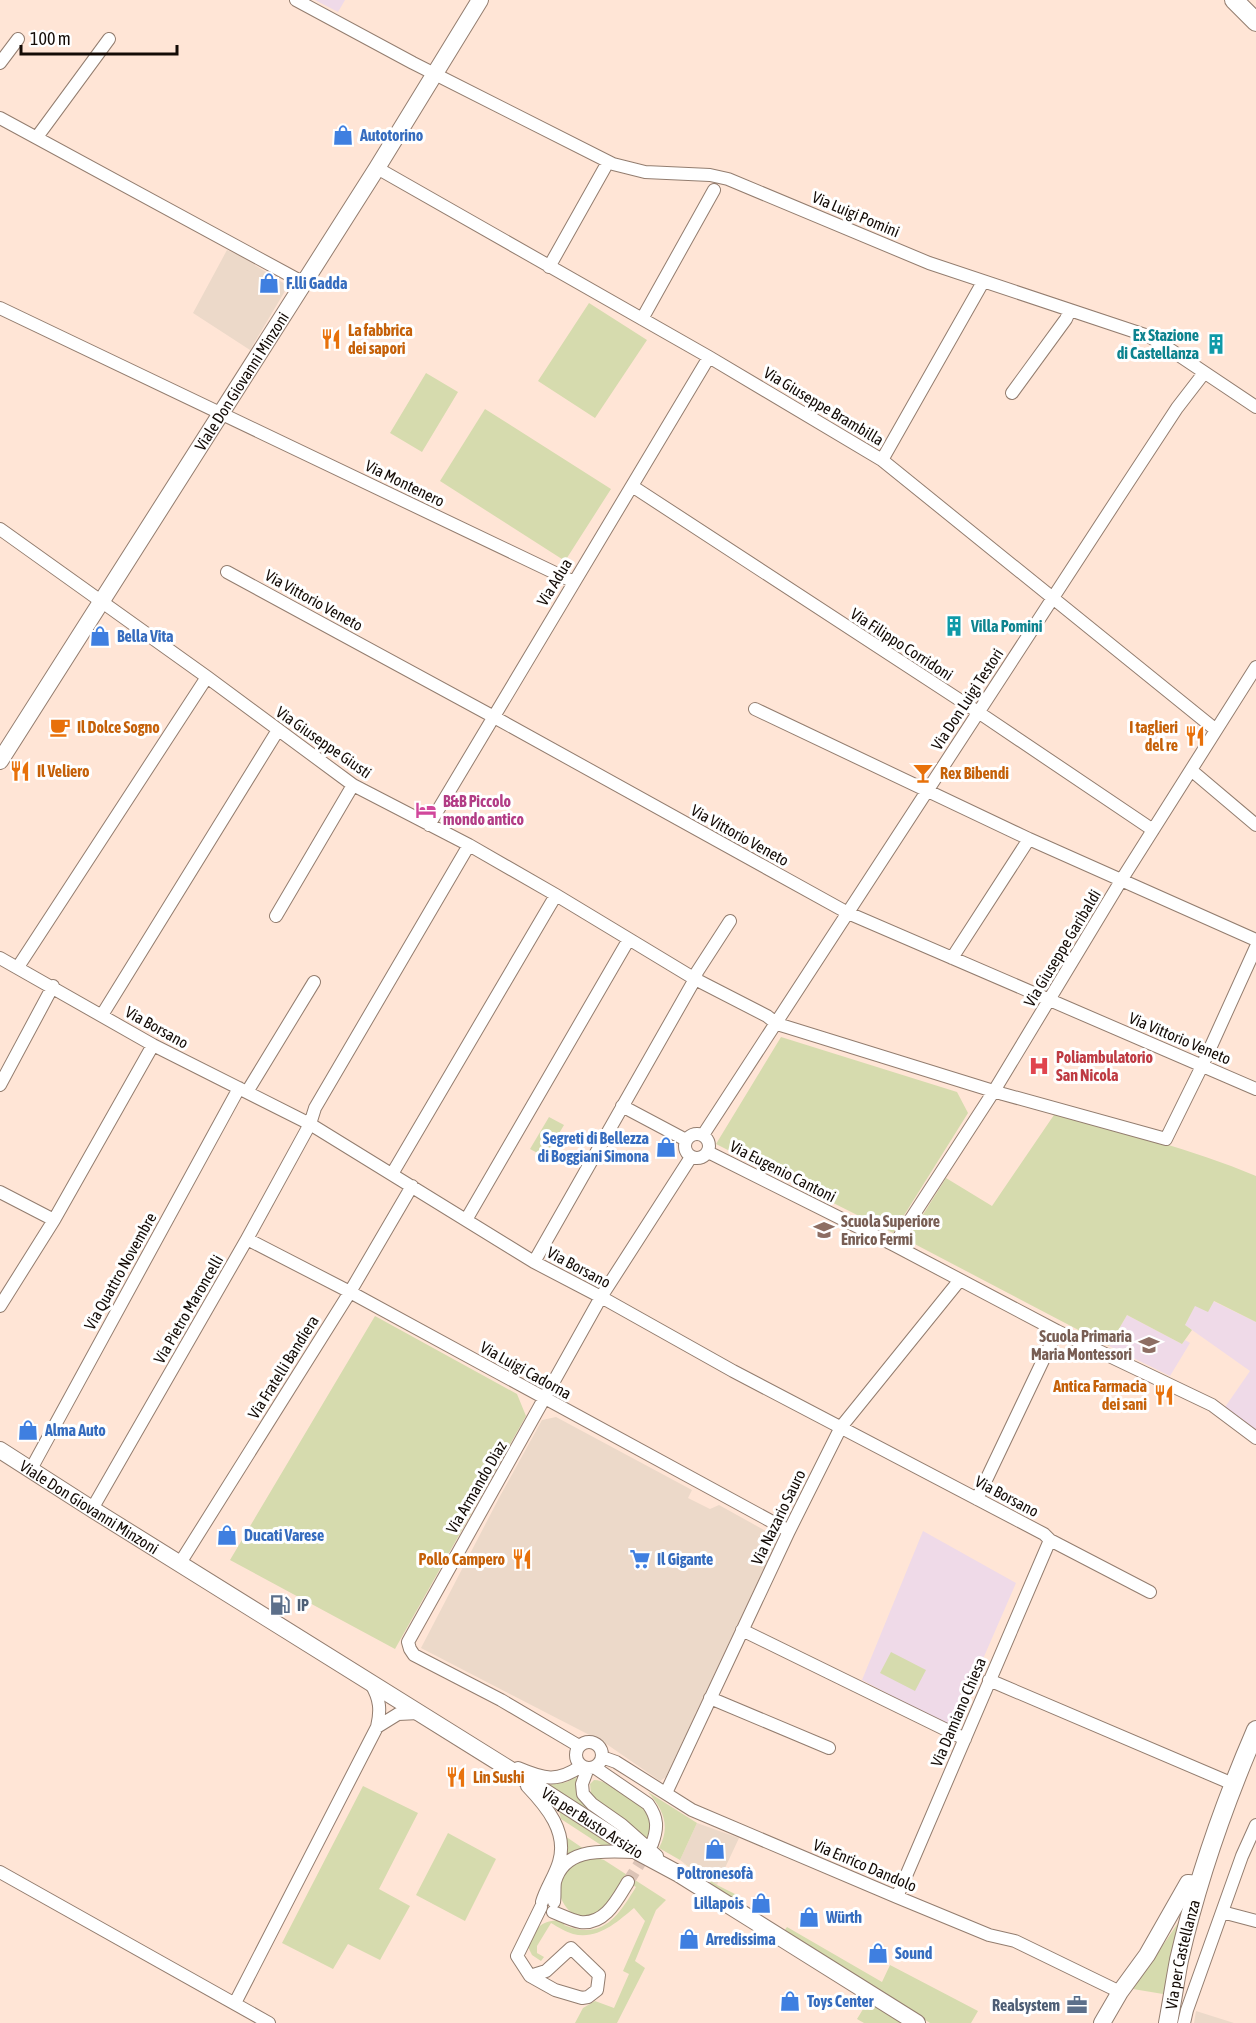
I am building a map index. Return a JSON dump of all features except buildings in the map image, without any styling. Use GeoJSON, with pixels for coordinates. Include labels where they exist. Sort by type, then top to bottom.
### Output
{"type":"FeatureCollection","features":[{"type":"Feature","properties":{"kind":"main road"},"geometry":{"type":"LineString","coordinates":[[1234,0],[1256,22]]}},
{"type":"Feature","properties":{"kind":"main road","name":"Via per Castellanza"},"geometry":{"type":"LineString","coordinates":[[1168,2023],[1179,1961],[1199,1884],[1233,1784],[1256,1730]]}},
{"type":"Feature","properties":{"kind":"street","name":"Via Luigi Pomini"},"geometry":{"type":"LineString","coordinates":[[296,0],[435,75],[608,162],[645,172],[710,175],[728,179],[921,260],[1154,339],[1256,407]]}},
{"type":"Feature","properties":{"kind":"street","name":"Viale Don Giovanni Minzoni"},"geometry":{"type":"LineString","coordinates":[[0,761],[304,283],[480,0]]}},
{"type":"Feature","properties":{"kind":"street"},"geometry":{"type":"LineString","coordinates":[[0,63],[18,39]]}},
{"type":"Feature","properties":{"kind":"street"},"geometry":{"type":"LineString","coordinates":[[37,137],[109,39]]}},
{"type":"Feature","properties":{"kind":"street"},"geometry":{"type":"LineString","coordinates":[[0,117],[304,283]]}},
{"type":"Feature","properties":{"kind":"street"},"geometry":{"type":"LineString","coordinates":[[549,267],[608,162]]}},
{"type":"Feature","properties":{"kind":"street","name":"Via Giuseppe Brambilla"},"geometry":{"type":"LineString","coordinates":[[376,168],[709,357],[882,460],[1216,730]]}},
{"type":"Feature","properties":{"kind":"street"},"geometry":{"type":"LineString","coordinates":[[642,319],[714,190]]}},
{"type":"Feature","properties":{"kind":"street"},"geometry":{"type":"LineString","coordinates":[[882,460],[983,282]]}},
{"type":"Feature","properties":{"kind":"street","name":"Via Montenero"},"geometry":{"type":"LineString","coordinates":[[0,308],[574,582]]}},
{"type":"Feature","properties":{"kind":"street"},"geometry":{"type":"LineString","coordinates":[[1012,393],[1066,320],[1070,310]]}},
{"type":"Feature","properties":{"kind":"street","name":"Via Adua"},"geometry":{"type":"LineString","coordinates":[[429,825],[709,357]]}},
{"type":"Feature","properties":{"kind":"street","name":"Via Don Luigi Testori"},"geometry":{"type":"LineString","coordinates":[[703,1135],[1177,408],[1204,373]]}},
{"type":"Feature","properties":{"kind":"street","name":"Via Filippo Corridoni"},"geometry":{"type":"LineString","coordinates":[[632,486],[978,712],[1153,830]]}},
{"type":"Feature","properties":{"kind":"street","name":"Via Giuseppe Giusti"},"geometry":{"type":"LineString","coordinates":[[0,530],[207,677],[353,785],[469,845],[695,979],[767,1016],[777,1024],[994,1091],[1166,1139],[1202,1066]]}},
{"type":"Feature","properties":{"kind":"street","name":"Via Vittorio Veneto"},"geometry":{"type":"LineString","coordinates":[[227,572],[848,913],[1256,1089]]}},
{"type":"Feature","properties":{"kind":"street","name":"Via Giuseppe Garibaldi"},"geometry":{"type":"LineString","coordinates":[[894,1245],[1051,1000],[1122,879],[1256,667]]}},
{"type":"Feature","properties":{"kind":"street"},"geometry":{"type":"LineString","coordinates":[[18,967],[207,677]]}},
{"type":"Feature","properties":{"kind":"street"},"geometry":{"type":"LineString","coordinates":[[1243,688],[1256,692]]}},
{"type":"Feature","properties":{"kind":"street"},"geometry":{"type":"LineString","coordinates":[[755,709],[1029,839],[1256,940]]}},
{"type":"Feature","properties":{"kind":"street"},"geometry":{"type":"LineString","coordinates":[[102,1015],[278,730]]}},
{"type":"Feature","properties":{"kind":"street"},"geometry":{"type":"LineString","coordinates":[[1191,770],[1256,825]]}},
{"type":"Feature","properties":{"kind":"street"},"geometry":{"type":"LineString","coordinates":[[276,916],[353,785]]}},
{"type":"Feature","properties":{"kind":"street"},"geometry":{"type":"LineString","coordinates":[[952,958],[1029,839]]}},
{"type":"Feature","properties":{"kind":"street","name":"Via Pietro Maroncelli"},"geometry":{"type":"LineString","coordinates":[[92,1509],[247,1239],[310,1124],[315,1108],[469,845]]}},
{"type":"Feature","properties":{"kind":"street"},"geometry":{"type":"LineString","coordinates":[[392,1174],[556,895]]}},
{"type":"Feature","properties":{"kind":"street"},"geometry":{"type":"LineString","coordinates":[[534,1262],[697,972],[730,921]]}},
{"type":"Feature","properties":{"kind":"street"},"geometry":{"type":"LineString","coordinates":[[466,1220],[629,939]]}},
{"type":"Feature","properties":{"kind":"street"},"geometry":{"type":"LineString","coordinates":[[1202,1066],[1256,947]]}},
{"type":"Feature","properties":{"kind":"street","name":"Via Borsano"},"geometry":{"type":"LineString","coordinates":[[0,958],[53,986],[153,1045],[310,1124],[534,1262],[733,1371],[1150,1592]]}},
{"type":"Feature","properties":{"kind":"street","name":"Via Quattro Novembre"},"geometry":{"type":"LineString","coordinates":[[31,1469],[243,1090],[314,982]]}},
{"type":"Feature","properties":{"kind":"street"},"geometry":{"type":"LineString","coordinates":[[0,1085],[53,986]]}},
{"type":"Feature","properties":{"kind":"street"},"geometry":{"type":"LineString","coordinates":[[0,1306],[54,1220],[153,1045]]}},
{"type":"Feature","properties":{"kind":"street"},"geometry":{"type":"LineString","coordinates":[[622,1106],[686,1140]]}},
{"type":"Feature","properties":{"kind":"street"},"geometry":{"type":"LineString","coordinates":[[693,1134],[703,1135],[709,1143],[708,1152],[701,1158],[691,1157],[685,1150],[686,1140],[693,1134]]}},
{"type":"Feature","properties":{"kind":"street","name":"Via Eugenio Cantoni"},"geometry":{"type":"LineString","coordinates":[[708,1152],[894,1245],[958,1281],[1057,1331],[1212,1405],[1256,1438]]}},
{"type":"Feature","properties":{"kind":"street"},"geometry":{"type":"LineString","coordinates":[[601,1297],[691,1157]]}},
{"type":"Feature","properties":{"kind":"street","name":"Via Fratelli Bandiera"},"geometry":{"type":"LineString","coordinates":[[180,1563],[350,1292],[412,1186]]}},
{"type":"Feature","properties":{"kind":"street"},"geometry":{"type":"LineString","coordinates":[[0,1192],[54,1220]]}},
{"type":"Feature","properties":{"kind":"street","name":"Via Luigi Cadorna"},"geometry":{"type":"LineString","coordinates":[[247,1239],[350,1292],[789,1531]]}},
{"type":"Feature","properties":{"kind":"street","name":"Via Nazario Sauro"},"geometry":{"type":"LineString","coordinates":[[666,1793],[789,1531],[842,1427],[958,1281]]}},
{"type":"Feature","properties":{"kind":"street","name":"Via Armando Diaz"},"geometry":{"type":"LineString","coordinates":[[579,1746],[501,1700],[419,1658],[410,1649],[408,1642],[601,1297]]}},
{"type":"Feature","properties":{"kind":"street"},"geometry":{"type":"LineString","coordinates":[[977,1499],[1057,1331]]}},
{"type":"Feature","properties":{"kind":"street","name":"Viale Don Giovanni Minzoni"},"geometry":{"type":"LineString","coordinates":[[4,1454],[180,1563]]}},
{"type":"Feature","properties":{"kind":"street","name":"Via Damiano Chiesa"},"geometry":{"type":"LineString","coordinates":[[897,1897],[1050,1540]]}},
{"type":"Feature","properties":{"kind":"street","name":"Via per Busto Arsizio"},"geometry":{"type":"LineString","coordinates":[[180,1563],[514,1772],[645,1848],[679,1874],[917,2023]]}},
{"type":"Feature","properties":{"kind":"street"},"geometry":{"type":"LineString","coordinates":[[742,1630],[965,1739]]}},
{"type":"Feature","properties":{"kind":"street"},"geometry":{"type":"LineString","coordinates":[[989,1680],[1233,1784]]}},
{"type":"Feature","properties":{"kind":"street"},"geometry":{"type":"LineString","coordinates":[[235,2003],[377,1726],[380,1705],[371,1683]]}},
{"type":"Feature","properties":{"kind":"street"},"geometry":{"type":"LineString","coordinates":[[710,1698],[829,1748]]}},
{"type":"Feature","properties":{"kind":"street"},"geometry":{"type":"LineString","coordinates":[[377,1726],[398,1714],[419,1713]]}},
{"type":"Feature","properties":{"kind":"street","name":"Via Enrico Dandolo"},"geometry":{"type":"LineString","coordinates":[[579,1746],[587,1742],[596,1744],[602,1751],[591,1765]]}},
{"type":"Feature","properties":{"kind":"street"},"geometry":{"type":"LineString","coordinates":[[530,1976],[546,1971],[571,1948],[599,1975],[597,1990],[588,1997],[582,1998],[555,1990],[530,1976],[517,1956],[527,1932],[549,1907],[555,1882],[569,1860],[598,1852],[645,1848],[656,1833],[657,1822],[648,1804],[591,1765],[576,1759],[579,1746]]}},
{"type":"Feature","properties":{"kind":"street"},"geometry":{"type":"LineString","coordinates":[[475,1748],[538,1776],[552,1778],[567,1776],[591,1765]]}},
{"type":"Feature","properties":{"kind":"street","name":"Via Enrico Dandolo"},"geometry":{"type":"LineString","coordinates":[[591,1765],[616,1762],[692,1810],[989,1935],[1015,1941],[1120,1992]]}},
{"type":"Feature","properties":{"kind":"street"},"geometry":{"type":"LineString","coordinates":[[591,1765],[582,1784],[583,1794],[592,1804],[622,1825],[679,1874]]}},
{"type":"Feature","properties":{"kind":"street"},"geometry":{"type":"LineString","coordinates":[[514,1772],[549,1812],[557,1826],[560,1859],[549,1907]]}},
{"type":"Feature","properties":{"kind":"street"},"geometry":{"type":"LineString","coordinates":[[1184,2023],[1242,1856],[1256,1825]]}},
{"type":"Feature","properties":{"kind":"street"},"geometry":{"type":"LineString","coordinates":[[1242,1856],[1256,1858]]}},
{"type":"Feature","properties":{"kind":"street"},"geometry":{"type":"LineString","coordinates":[[0,1872],[269,2023]]}},
{"type":"Feature","properties":{"kind":"street"},"geometry":{"type":"LineString","coordinates":[[549,1907],[579,1922],[593,1921],[603,1917],[628,1882]]}},
{"type":"Feature","properties":{"kind":"street"},"geometry":{"type":"LineString","coordinates":[[1102,2023],[1120,1992],[1148,1955],[1188,1883],[1199,1884]]}},
{"type":"Feature","properties":{"kind":"street"},"geometry":{"type":"LineString","coordinates":[[1222,1912],[1256,1921]]}},
{"type":"Feature","properties":{"kind":"shaded area"},"geometry":{"type":"Polygon","coordinates":[[[315,0],[345,0],[338,12],[315,0]]]}},
{"type":"Feature","properties":{"kind":"shaded area"},"geometry":{"type":"Polygon","coordinates":[[[227,250],[288,286],[250,350],[193,313],[227,250]]]}},
{"type":"Feature","properties":{"kind":"shaded area"},"geometry":{"type":"Polygon","coordinates":[[[1213,1301],[1256,1322],[1256,1434],[1223,1410],[1250,1371],[1185,1325],[1195,1305],[1213,1301]]]}},
{"type":"Feature","properties":{"kind":"shaded area","name":"Scuola Primaria Maria Montessori"},"geometry":{"type":"Polygon","coordinates":[[[1127,1315],[1182,1344],[1185,1340],[1190,1343],[1170,1376],[1109,1346],[1127,1315]]]}},
{"type":"Feature","properties":{"kind":"shaded area"},"geometry":{"type":"Polygon","coordinates":[[[556,1417],[692,1490],[688,1498],[710,1509],[719,1505],[773,1535],[776,1542],[666,1777],[660,1781],[605,1743],[421,1648],[542,1420],[556,1417]]]}},
{"type":"Feature","properties":{"kind":"shaded area"},"geometry":{"type":"Polygon","coordinates":[[[923,1531],[1016,1583],[956,1721],[951,1727],[862,1680],[923,1531]]]}},
{"type":"Feature","properties":{"kind":"shaded area"},"geometry":{"type":"Polygon","coordinates":[[[697,1823],[739,1838],[717,1885],[680,1860],[697,1823]]]}},
{"type":"Feature","properties":{"kind":"shaded area"},"geometry":{"type":"Polygon","coordinates":[[[1196,2011],[1234,2023],[1194,2023],[1196,2011]]]}},
{"type":"Feature","properties":{"kind":"green space"},"geometry":{"type":"Polygon","coordinates":[[[589,303],[647,340],[595,418],[538,381],[589,303]]]}},
{"type":"Feature","properties":{"kind":"green space"},"geometry":{"type":"Polygon","coordinates":[[[426,373],[458,392],[422,452],[390,433],[426,373]]]}},
{"type":"Feature","properties":{"kind":"green space"},"geometry":{"type":"Polygon","coordinates":[[[485,409],[611,489],[565,561],[440,481],[485,409]]]}},
{"type":"Feature","properties":{"kind":"green space"},"geometry":{"type":"Polygon","coordinates":[[[781,1037],[957,1092],[968,1113],[893,1233],[716,1144],[781,1037]]]}},
{"type":"Feature","properties":{"kind":"green space"},"geometry":{"type":"Polygon","coordinates":[[[1056,1112],[1182,1149],[1256,1176],[1256,1322],[1214,1301],[1208,1312],[1195,1306],[1185,1325],[1192,1330],[1182,1344],[1127,1315],[1109,1346],[907,1240],[946,1178],[992,1206],[1056,1112]]]}},
{"type":"Feature","properties":{"kind":"green space"},"geometry":{"type":"Polygon","coordinates":[[[549,1117],[564,1125],[545,1157],[530,1149],[549,1117]]]}},
{"type":"Feature","properties":{"kind":"green space"},"geometry":{"type":"Polygon","coordinates":[[[375,1316],[517,1394],[526,1416],[395,1649],[230,1560],[375,1316]]]}},
{"type":"Feature","properties":{"kind":"green space"},"geometry":{"type":"Polygon","coordinates":[[[891,1652],[926,1670],[915,1691],[880,1673],[891,1652]]]}},
{"type":"Feature","properties":{"kind":"green space"},"geometry":{"type":"Polygon","coordinates":[[[577,1776],[581,1796],[608,1822],[548,1785],[567,1782],[577,1776]]]}},
{"type":"Feature","properties":{"kind":"green space"},"geometry":{"type":"Polygon","coordinates":[[[594,1780],[607,1784],[645,1811],[650,1823],[646,1840],[597,1802],[591,1794],[590,1784],[594,1780]]]}},
{"type":"Feature","properties":{"kind":"green space"},"geometry":{"type":"Polygon","coordinates":[[[363,1786],[418,1813],[379,1889],[410,1906],[380,1960],[348,1944],[333,1969],[282,1943],[363,1786]]]}},
{"type":"Feature","properties":{"kind":"green space"},"geometry":{"type":"Polygon","coordinates":[[[648,1792],[697,1823],[680,1860],[659,1848],[663,1840],[664,1818],[648,1792]]]}},
{"type":"Feature","properties":{"kind":"green space"},"geometry":{"type":"Polygon","coordinates":[[[558,1807],[615,1843],[604,1847],[561,1819],[558,1807]]]}},
{"type":"Feature","properties":{"kind":"green space"},"geometry":{"type":"Polygon","coordinates":[[[448,1833],[496,1859],[465,1921],[416,1895],[448,1833]]]}},
{"type":"Feature","properties":{"kind":"green space"},"geometry":{"type":"Polygon","coordinates":[[[562,1834],[587,1851],[563,1861],[562,1834]]]}},
{"type":"Feature","properties":{"kind":"green space"},"geometry":{"type":"Polygon","coordinates":[[[594,1857],[604,1860],[666,1900],[656,1910],[635,1961],[645,1968],[617,2023],[575,2023],[583,2008],[595,2001],[614,2008],[629,1974],[623,1971],[645,1921],[634,1908],[621,1919],[591,1934],[573,1934],[551,1923],[537,1946],[537,1953],[544,1957],[541,1961],[532,1955],[528,1947],[537,1929],[545,1923],[558,1920],[566,1921],[564,1925],[578,1929],[599,1928],[616,1916],[623,1907],[636,1887],[625,1880],[610,1902],[599,1913],[586,1917],[575,1915],[566,1907],[560,1896],[560,1884],[564,1872],[575,1862],[594,1857]]]}},
{"type":"Feature","properties":{"kind":"green space"},"geometry":{"type":"Polygon","coordinates":[[[680,1860],[717,1885],[739,1896],[736,1902],[680,1860]]]}},
{"type":"Feature","properties":{"kind":"green space"},"geometry":{"type":"Polygon","coordinates":[[[1180,1920],[1163,1994],[1133,1989],[1180,1920]]]}},
{"type":"Feature","properties":{"kind":"green space"},"geometry":{"type":"Polygon","coordinates":[[[787,1927],[882,1982],[890,1965],[978,2011],[971,2023],[930,2023],[784,1931],[787,1927]]]}},
{"type":"Feature","properties":{"kind":"green space"},"geometry":{"type":"Polygon","coordinates":[[[868,2001],[903,2023],[864,2023],[857,2019],[868,2001]]]}},
{"type":"Feature","properties":{"kind":"tunnel"},"geometry":{"type":"LineString","coordinates":[[628,1882],[648,1850]]}},
{"type":"Feature","properties":{"kind":"place","name":"Autotorino"},"geometry":{"type":"Point","coordinates":[343,135]}},
{"type":"Feature","properties":{"kind":"place","name":"F.lli Gadda"},"geometry":{"type":"Point","coordinates":[269,283]}},
{"type":"Feature","properties":{"kind":"place","name":"La fabbrica dei sapori"},"geometry":{"type":"Point","coordinates":[331,339]}},
{"type":"Feature","properties":{"kind":"place","name":"Ex Stazione di Castellanza"},"geometry":{"type":"Point","coordinates":[1216,344]}},
{"type":"Feature","properties":{"kind":"place","name":"Villa Pomini"},"geometry":{"type":"Point","coordinates":[954,626]}},
{"type":"Feature","properties":{"kind":"place","name":"Bella Vita"},"geometry":{"type":"Point","coordinates":[100,636]}},
{"type":"Feature","properties":{"kind":"place","name":"Il Dolce Sogno"},"geometry":{"type":"Point","coordinates":[60,727]}},
{"type":"Feature","properties":{"kind":"place","name":"I taglieri del re"},"geometry":{"type":"Point","coordinates":[1195,736]}},
{"type":"Feature","properties":{"kind":"place","name":"Il Veliero"},"geometry":{"type":"Point","coordinates":[20,771]}},
{"type":"Feature","properties":{"kind":"place","name":"Rex Bibendi"},"geometry":{"type":"Point","coordinates":[923,773]}},
{"type":"Feature","properties":{"kind":"place","name":"B&B Piccolo mondo antico"},"geometry":{"type":"Point","coordinates":[426,810]}},
{"type":"Feature","properties":{"kind":"place","name":"Poliambulatorio San Nicola"},"geometry":{"type":"Point","coordinates":[1039,1066]}},
{"type":"Feature","properties":{"kind":"place","name":"Segreti di Bellezza di Boggiani Simona"},"geometry":{"type":"Point","coordinates":[666,1147]}},
{"type":"Feature","properties":{"kind":"place","name":"Scuola Superiore Enrico Fermi"},"geometry":{"type":"Point","coordinates":[824,1230]}},
{"type":"Feature","properties":{"kind":"place","name":"Scuola Primaria Maria Montessori"},"geometry":{"type":"Point","coordinates":[1149,1345]}},
{"type":"Feature","properties":{"kind":"place","name":"Antica Farmacia dei sani"},"geometry":{"type":"Point","coordinates":[1164,1395]}},
{"type":"Feature","properties":{"kind":"place","name":"Alma Auto"},"geometry":{"type":"Point","coordinates":[28,1430]}},
{"type":"Feature","properties":{"kind":"place","name":"Ducati Varese"},"geometry":{"type":"Point","coordinates":[227,1535]}},
{"type":"Feature","properties":{"kind":"place","name":"Pollo Campero"},"geometry":{"type":"Point","coordinates":[522,1559]}},
{"type":"Feature","properties":{"kind":"place","name":"Il Gigante"},"geometry":{"type":"Point","coordinates":[640,1559]}},
{"type":"Feature","properties":{"kind":"place","name":"IP"},"geometry":{"type":"Point","coordinates":[280,1605]}},
{"type":"Feature","properties":{"kind":"place","name":"Lin Sushi"},"geometry":{"type":"Point","coordinates":[456,1777]}},
{"type":"Feature","properties":{"kind":"place","name":"Poltronesofà"},"geometry":{"type":"Point","coordinates":[715,1849]}},
{"type":"Feature","properties":{"kind":"place","name":"Lillapois"},"geometry":{"type":"Point","coordinates":[761,1903]}},
{"type":"Feature","properties":{"kind":"place","name":"Würth"},"geometry":{"type":"Point","coordinates":[809,1917]}},
{"type":"Feature","properties":{"kind":"place","name":"Arredissima"},"geometry":{"type":"Point","coordinates":[689,1939]}},
{"type":"Feature","properties":{"kind":"place","name":"Sound"},"geometry":{"type":"Point","coordinates":[878,1953]}},
{"type":"Feature","properties":{"kind":"place","name":"Toys Center"},"geometry":{"type":"Point","coordinates":[790,2001]}},
{"type":"Feature","properties":{"kind":"place","name":"Realsystem"},"geometry":{"type":"Point","coordinates":[1077,2005]}}]}
